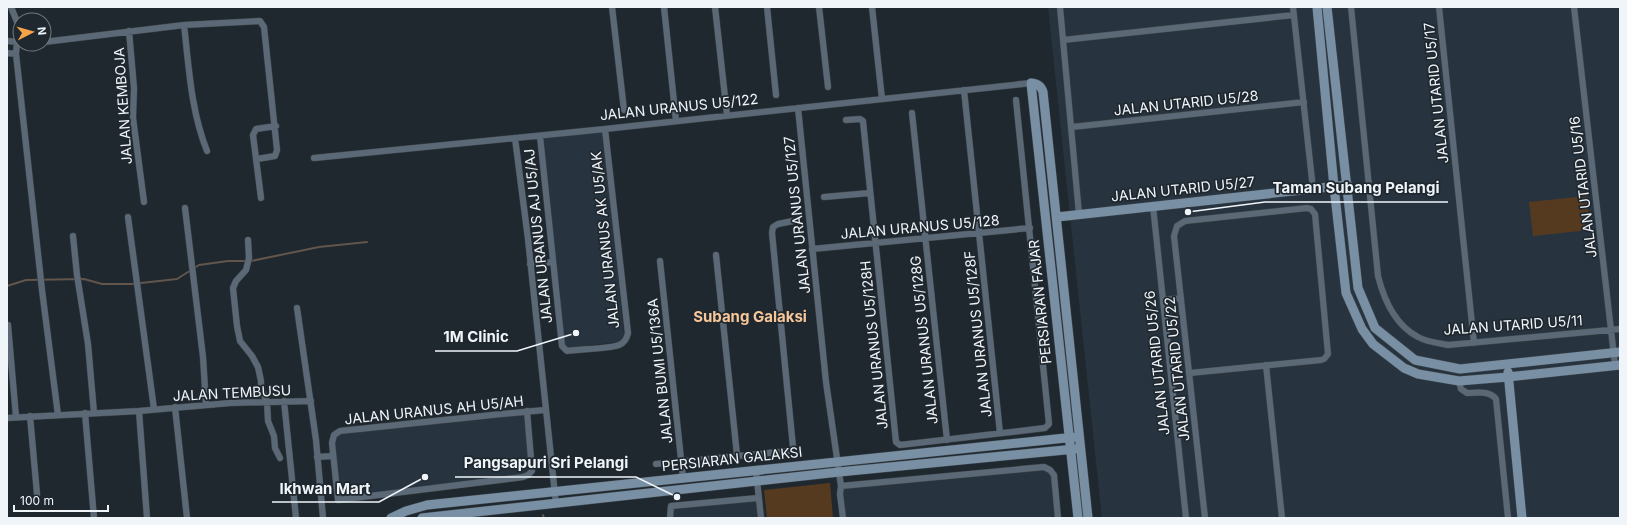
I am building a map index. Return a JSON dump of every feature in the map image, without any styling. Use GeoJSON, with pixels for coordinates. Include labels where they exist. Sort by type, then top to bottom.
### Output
{"type":"FeatureCollection","features":[{"type":"Feature","properties":{"kind":"street"},"geometry":{"type":"LineString","coordinates":[[612,7],[624,110]]}},
{"type":"Feature","properties":{"kind":"street"},"geometry":{"type":"LineString","coordinates":[[664,7],[676,121]]}},
{"type":"Feature","properties":{"kind":"street"},"geometry":{"type":"LineString","coordinates":[[715,7],[727,115]]}},
{"type":"Feature","properties":{"kind":"street"},"geometry":{"type":"LineString","coordinates":[[766,7],[776,95]]}},
{"type":"Feature","properties":{"kind":"street"},"geometry":{"type":"LineString","coordinates":[[819,7],[828,87]]}},
{"type":"Feature","properties":{"kind":"street"},"geometry":{"type":"LineString","coordinates":[[872,7],[882,99]]}},
{"type":"Feature","properties":{"kind":"street"},"geometry":{"type":"LineString","coordinates":[[1060,7],[1079,214]]}},
{"type":"Feature","properties":{"kind":"street"},"geometry":{"type":"LineString","coordinates":[[1293,7],[1313,189]]}},
{"type":"Feature","properties":{"kind":"street"},"geometry":{"type":"LineString","coordinates":[[1317,7],[1334,187],[1346,293],[1362,329],[1373,344],[1404,368],[1418,374],[1459,381],[1618,365]]}},
{"type":"Feature","properties":{"kind":"street"},"geometry":{"type":"LineString","coordinates":[[1327,7],[1348,185],[1358,288],[1375,328],[1415,360],[1460,369],[1617,353]]}},
{"type":"Feature","properties":{"kind":"street","name":"JALAN UTARID U5/11"},"geometry":{"type":"LineString","coordinates":[[1350,7],[1378,276],[1385,299],[1398,321],[1418,337],[1430,342],[1448,345],[1620,328]]}},
{"type":"Feature","properties":{"kind":"street","name":"JALAN UTARID U5/17"},"geometry":{"type":"LineString","coordinates":[[1439,7],[1474,343]]}},
{"type":"Feature","properties":{"kind":"street","name":"JALAN UTARID U5/16"},"geometry":{"type":"LineString","coordinates":[[1574,7],[1611,330],[1617,353],[1618,365]]}},
{"type":"Feature","properties":{"kind":"street"},"geometry":{"type":"LineString","coordinates":[[1063,40],[1294,15]]}},
{"type":"Feature","properties":{"kind":"street"},"geometry":{"type":"LineString","coordinates":[[52,41],[129,31],[184,26],[256,20],[262,23],[276,126],[277,153],[275,156],[257,159]]}},
{"type":"Feature","properties":{"kind":"street"},"geometry":{"type":"LineString","coordinates":[[184,26],[194,110],[199,130],[207,151]]}},
{"type":"Feature","properties":{"kind":"street","name":"JALAN KEMBOJA"},"geometry":{"type":"LineString","coordinates":[[129,31],[134,88],[133,118],[144,202]]}},
{"type":"Feature","properties":{"kind":"street"},"geometry":{"type":"LineString","coordinates":[[7,53],[16,54],[42,290],[58,415]]}},
{"type":"Feature","properties":{"kind":"street","name":"JALAN URANUS U5/122"},"geometry":{"type":"LineString","coordinates":[[314,158],[540,136],[1031,83]]}},
{"type":"Feature","properties":{"kind":"street","name":"PERSIARAN FAJAR"},"geometry":{"type":"LineString","coordinates":[[1078,518],[1031,83],[1037,84],[1041,87],[1043,92],[1088,518]]}},
{"type":"Feature","properties":{"kind":"street","name":"JALAN URANUS U5/128F"},"geometry":{"type":"LineString","coordinates":[[964,90],[1000,433]]}},
{"type":"Feature","properties":{"kind":"street"},"geometry":{"type":"LineString","coordinates":[[947,440],[1045,428],[1049,424],[1016,100]]}},
{"type":"Feature","properties":{"kind":"street","name":"JALAN UTARID U5/28"},"geometry":{"type":"LineString","coordinates":[[1072,128],[1304,102]]}},
{"type":"Feature","properties":{"kind":"street","name":"JALAN URANUS U5/127"},"geometry":{"type":"LineString","coordinates":[[798,108],[826,382],[838,462],[843,518]]}},
{"type":"Feature","properties":{"kind":"street","name":"JALAN URANUS U5/128G"},"geometry":{"type":"LineString","coordinates":[[912,113],[947,440]]}},
{"type":"Feature","properties":{"kind":"street","name":"JALAN URANUS U5/128H"},"geometry":{"type":"LineString","coordinates":[[846,120],[860,119],[863,121],[896,442],[898,444],[947,440]]}},
{"type":"Feature","properties":{"kind":"street"},"geometry":{"type":"LineString","coordinates":[[261,198],[254,131],[261,128],[276,126]]}},
{"type":"Feature","properties":{"kind":"street","name":"JALAN URANUS AK U5/AK"},"geometry":{"type":"LineString","coordinates":[[595,348],[619,345],[624,341],[628,333],[605,129]]}},
{"type":"Feature","properties":{"kind":"street","name":"JALAN URANUS AJ U5/AJ"},"geometry":{"type":"LineString","coordinates":[[540,136],[562,346],[568,351],[595,348]]}},
{"type":"Feature","properties":{"kind":"street"},"geometry":{"type":"LineString","coordinates":[[515,138],[556,504]]}},
{"type":"Feature","properties":{"kind":"street"},"geometry":{"type":"LineString","coordinates":[[1038,149],[1050,211],[1052,216],[1056,217],[1051,228],[1053,290]]}},
{"type":"Feature","properties":{"kind":"street","name":"JALAN UTARID U5/27"},"geometry":{"type":"LineString","coordinates":[[1056,217],[1348,185]]}},
{"type":"Feature","properties":{"kind":"street"},"geometry":{"type":"LineString","coordinates":[[824,197],[870,192]]}},
{"type":"Feature","properties":{"kind":"street","name":"JALAN UTARID U5/26"},"geometry":{"type":"LineString","coordinates":[[1153,206],[1186,518]]}},
{"type":"Feature","properties":{"kind":"street"},"geometry":{"type":"LineString","coordinates":[[185,208],[203,357],[206,405]]}},
{"type":"Feature","properties":{"kind":"street","name":"JALAN UTARID U5/22"},"geometry":{"type":"LineString","coordinates":[[1206,518],[1174,236],[1177,226],[1185,221],[1307,208],[1315,214],[1328,354],[1321,360],[1266,365]]}},
{"type":"Feature","properties":{"kind":"street","name":"JALAN TEMBUSU"},"geometry":{"type":"LineString","coordinates":[[128,217],[154,409]]}},
{"type":"Feature","properties":{"kind":"street"},"geometry":{"type":"LineString","coordinates":[[656,464],[789,451],[793,447],[772,233],[773,227],[778,224],[793,221]]}},
{"type":"Feature","properties":{"kind":"street","name":"JALAN URANUS U5/128"},"geometry":{"type":"LineString","coordinates":[[812,249],[1030,228]]}},
{"type":"Feature","properties":{"kind":"street"},"geometry":{"type":"LineString","coordinates":[[73,236],[78,284],[88,344],[94,413]]}},
{"type":"Feature","properties":{"kind":"street"},"geometry":{"type":"LineString","coordinates":[[248,240],[249,258],[246,270],[236,281],[233,288],[237,330],[240,342],[252,356],[258,367],[261,388],[266,402],[268,421],[274,436],[275,448],[280,458]]}},
{"type":"Feature","properties":{"kind":"street"},"geometry":{"type":"LineString","coordinates":[[716,255],[737,455]]}},
{"type":"Feature","properties":{"kind":"street","name":"JALAN BUMI U5/136A"},"geometry":{"type":"LineString","coordinates":[[660,261],[683,478]]}},
{"type":"Feature","properties":{"kind":"street"},"geometry":{"type":"LineString","coordinates":[[530,264],[553,262]]}},
{"type":"Feature","properties":{"kind":"street"},"geometry":{"type":"LineString","coordinates":[[1163,300],[1182,298]]}},
{"type":"Feature","properties":{"kind":"street"},"geometry":{"type":"LineString","coordinates":[[297,308],[311,401],[323,518]]}},
{"type":"Feature","properties":{"kind":"street"},"geometry":{"type":"LineString","coordinates":[[8,325],[16,417]]}},
{"type":"Feature","properties":{"kind":"street"},"geometry":{"type":"LineString","coordinates":[[1507,364],[1522,518]]}},
{"type":"Feature","properties":{"kind":"street"},"geometry":{"type":"LineString","coordinates":[[1190,373],[1266,365],[1282,518]]}},
{"type":"Feature","properties":{"kind":"street"},"geometry":{"type":"LineString","coordinates":[[1459,381],[1461,388],[1467,393],[1488,393],[1492,394],[1496,399],[1508,518]]}},
{"type":"Feature","properties":{"kind":"street"},"geometry":{"type":"LineString","coordinates":[[284,401],[296,518]]}},
{"type":"Feature","properties":{"kind":"street","name":"JALAN TEMBUSU"},"geometry":{"type":"LineString","coordinates":[[7,418],[139,411],[206,405],[311,401]]}},
{"type":"Feature","properties":{"kind":"street"},"geometry":{"type":"LineString","coordinates":[[175,408],[187,518]]}},
{"type":"Feature","properties":{"kind":"street","name":"JALAN URANUS AH U5/AH"},"geometry":{"type":"LineString","coordinates":[[527,411],[532,471],[528,475],[523,477],[338,500],[332,442],[334,435],[340,431],[527,411],[545,410]]}},
{"type":"Feature","properties":{"kind":"street"},"geometry":{"type":"LineString","coordinates":[[139,411],[147,518]]}},
{"type":"Feature","properties":{"kind":"street"},"geometry":{"type":"LineString","coordinates":[[84,413],[94,518]]}},
{"type":"Feature","properties":{"kind":"street"},"geometry":{"type":"LineString","coordinates":[[30,416],[37,494]]}},
{"type":"Feature","properties":{"kind":"street","name":"PERSIARAN GALAKSI"},"geometry":{"type":"LineString","coordinates":[[391,518],[406,511],[427,505],[1079,436]]}},
{"type":"Feature","properties":{"kind":"street","name":"PERSIARAN GALAKSI"},"geometry":{"type":"LineString","coordinates":[[422,518],[839,472],[1080,448]]}},
{"type":"Feature","properties":{"kind":"street"},"geometry":{"type":"LineString","coordinates":[[317,458],[333,456]]}},
{"type":"Feature","properties":{"kind":"street"},"geometry":{"type":"LineString","coordinates":[[841,486],[1044,467],[1050,470],[1054,475],[1058,518]]}},
{"type":"Feature","properties":{"kind":"street"},"geometry":{"type":"LineString","coordinates":[[756,471],[761,518]]}},
{"type":"Feature","properties":{"kind":"street"},"geometry":{"type":"LineString","coordinates":[[670,518],[671,506],[758,498]]}},
{"type":"Feature","properties":{"kind":"shaded area"},"geometry":{"type":"Polygon","coordinates":[[[1048,7],[1620,7],[1620,518],[1102,518],[1048,7]]]}},
{"type":"Feature","properties":{"kind":"shaded area"},"geometry":{"type":"Polygon","coordinates":[[[603,132],[624,335],[618,342],[569,348],[564,344],[543,138],[603,132]]]}},
{"type":"Feature","properties":{"kind":"shaded area"},"geometry":{"type":"Polygon","coordinates":[[[1587,196],[1590,230],[1533,236],[1529,202],[1587,196]]]}},
{"type":"Feature","properties":{"kind":"shaded area"},"geometry":{"type":"Polygon","coordinates":[[[524,415],[529,468],[523,474],[340,497],[334,443],[336,437],[341,433],[524,415]]]}},
{"type":"Feature","properties":{"kind":"shaded area"},"geometry":{"type":"Polygon","coordinates":[[[1044,469],[1052,476],[1056,518],[845,518],[842,493],[843,487],[1044,469]]]}},
{"type":"Feature","properties":{"kind":"shaded area"},"geometry":{"type":"Polygon","coordinates":[[[830,483],[833,518],[767,518],[764,490],[830,483]]]}},
{"type":"Feature","properties":{"kind":"shaded area"},"geometry":{"type":"Polygon","coordinates":[[[756,500],[758,518],[673,518],[673,508],[756,500]]]}},
{"type":"Feature","properties":{"kind":"waterway"},"geometry":{"type":"LineString","coordinates":[[7,286],[26,280],[84,279],[102,284],[132,284],[177,279],[199,265],[228,261],[251,261],[319,247],[367,242]]}},
{"type":"Feature","properties":{"kind":"place","name":"Taman Subang Pelangi"},"geometry":{"type":"Point","coordinates":[1188,212]}},
{"type":"Feature","properties":{"kind":"place","name":"1M Clinic"},"geometry":{"type":"Point","coordinates":[576,333]}},
{"type":"Feature","properties":{"kind":"place","name":"Ikhwan Mart"},"geometry":{"type":"Point","coordinates":[425,477]}},
{"type":"Feature","properties":{"kind":"place","name":"Pangsapuri Sri Pelangi"},"geometry":{"type":"Point","coordinates":[677,497]}},
{"type":"Feature","properties":{"kind":"district","name":"Subang Galaksi"},"geometry":{"type":"Point","coordinates":[750,317]}}]}
